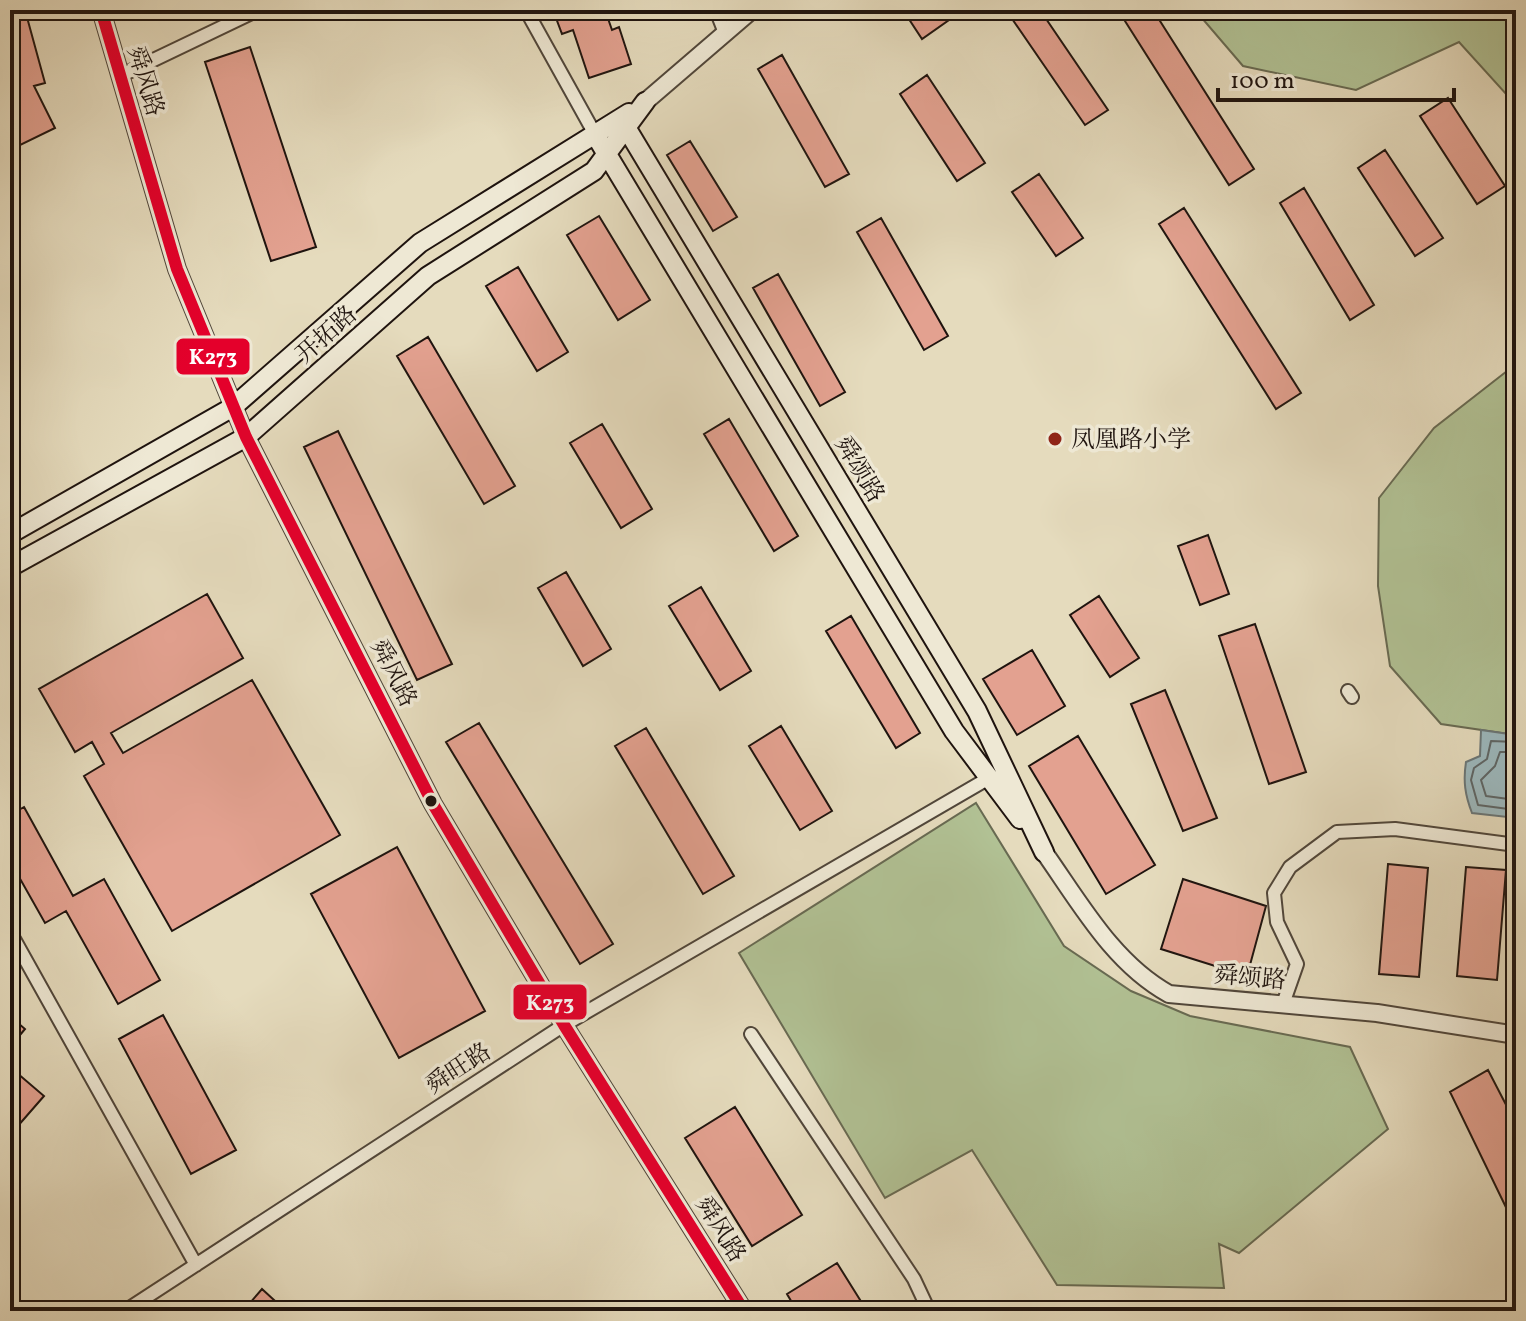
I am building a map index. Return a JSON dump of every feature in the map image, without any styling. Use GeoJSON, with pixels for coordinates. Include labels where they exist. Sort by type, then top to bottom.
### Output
{"type":"FeatureCollection","features":[{"type":"Feature","properties":{"kind":"main road","name":"开拓路"},"geometry":{"type":"LineString","coordinates":[[10,567],[246,437],[428,276],[594,171],[623,124],[645,102]]}},
{"type":"Feature","properties":{"kind":"main road","name":"开拓路"},"geometry":{"type":"LineString","coordinates":[[10,534],[233,407],[420,243],[596,136],[623,124]]}},
{"type":"Feature","properties":{"kind":"main road","name":"舜颂路"},"geometry":{"type":"LineString","coordinates":[[623,124],[977,711],[1044,852]]}},
{"type":"Feature","properties":{"kind":"main road","name":"舜颂路"},"geometry":{"type":"LineString","coordinates":[[596,136],[954,731],[1044,852]]}},
{"type":"Feature","properties":{"kind":"street","name":"舜风路"},"geometry":{"type":"LineString","coordinates":[[101,10],[177,269],[246,437],[433,804],[564,1025],[744,1311]]}},
{"type":"Feature","properties":{"kind":"street"},"geometry":{"type":"LineString","coordinates":[[120,76],[258,10]]}},
{"type":"Feature","properties":{"kind":"street"},"geometry":{"type":"LineString","coordinates":[[526,10],[596,136]]}},
{"type":"Feature","properties":{"kind":"street"},"geometry":{"type":"LineString","coordinates":[[716,10],[725,33]]}},
{"type":"Feature","properties":{"kind":"street","name":"开拓路"},"geometry":{"type":"LineString","coordinates":[[645,102],[752,10]]}},
{"type":"Feature","properties":{"kind":"street","name":"舜旺路"},"geometry":{"type":"LineString","coordinates":[[125,1311],[564,1025],[989,778]]}},
{"type":"Feature","properties":{"kind":"street"},"geometry":{"type":"LineString","coordinates":[[1283,1004],[1297,964],[1277,922],[1274,893],[1290,867],[1337,832],[1395,829],[1516,845]]}},
{"type":"Feature","properties":{"kind":"street","name":"舜颂路"},"geometry":{"type":"LineString","coordinates":[[1044,852],[1102,935],[1144,980],[1169,994],[1377,1013],[1516,1035]]}},
{"type":"Feature","properties":{"kind":"street"},"geometry":{"type":"LineString","coordinates":[[10,932],[196,1265]]}},
{"type":"Feature","properties":{"kind":"street"},"geometry":{"type":"LineString","coordinates":[[751,1034],[914,1279],[929,1311]]}},
{"type":"Feature","properties":{"kind":"green space"},"geometry":{"type":"Polygon","coordinates":[[[1195,10],[1516,10],[1516,105],[1459,42],[1356,90],[1243,66],[1195,10]]]}},
{"type":"Feature","properties":{"kind":"green space"},"geometry":{"type":"Polygon","coordinates":[[[1516,364],[1516,735],[1441,724],[1390,666],[1378,586],[1379,498],[1434,428],[1516,364]]]}},
{"type":"Feature","properties":{"kind":"green space"},"geometry":{"type":"Polygon","coordinates":[[[976,803],[1064,946],[1131,991],[1190,1016],[1350,1047],[1388,1129],[1239,1253],[1219,1244],[1224,1288],[1057,1285],[972,1150],[885,1198],[739,953],[976,803]]]}},
{"type":"Feature","properties":{"kind":"water"},"geometry":{"type":"Polygon","coordinates":[[[1481,730],[1516,735],[1516,818],[1472,813],[1465,788],[1465,769],[1466,762],[1480,756],[1481,730]]]}},
{"type":"Feature","properties":{"kind":"building"},"geometry":{"type":"Polygon","coordinates":[[[10,10],[25,10],[45,83],[34,86],[55,128],[10,150],[10,10]]]}},
{"type":"Feature","properties":{"kind":"building"},"geometry":{"type":"Polygon","coordinates":[[[553,10],[605,10],[612,30],[619,27],[631,64],[589,78],[573,30],[562,34],[553,10]]]}},
{"type":"Feature","properties":{"kind":"building"},"geometry":{"type":"Polygon","coordinates":[[[903,10],[941,10],[949,20],[922,39],[903,10]]]}},
{"type":"Feature","properties":{"kind":"building"},"geometry":{"type":"Polygon","coordinates":[[[1006,10],[1040,10],[1108,110],[1085,125],[1006,10]]]}},
{"type":"Feature","properties":{"kind":"building"},"geometry":{"type":"Polygon","coordinates":[[[1118,10],[1153,10],[1254,169],[1229,185],[1118,10]]]}},
{"type":"Feature","properties":{"kind":"building"},"geometry":{"type":"Polygon","coordinates":[[[250,47],[316,247],[271,261],[205,62],[250,47]]]}},
{"type":"Feature","properties":{"kind":"building"},"geometry":{"type":"Polygon","coordinates":[[[782,55],[849,174],[825,187],[758,69],[782,55]]]}},
{"type":"Feature","properties":{"kind":"building"},"geometry":{"type":"Polygon","coordinates":[[[927,75],[985,163],[957,181],[900,94],[927,75]]]}},
{"type":"Feature","properties":{"kind":"building"},"geometry":{"type":"Polygon","coordinates":[[[1448,98],[1505,186],[1477,204],[1420,116],[1448,98]]]}},
{"type":"Feature","properties":{"kind":"building"},"geometry":{"type":"Polygon","coordinates":[[[690,141],[737,217],[713,231],[667,155],[690,141]]]}},
{"type":"Feature","properties":{"kind":"building"},"geometry":{"type":"Polygon","coordinates":[[[1385,150],[1443,238],[1415,256],[1358,168],[1385,150]]]}},
{"type":"Feature","properties":{"kind":"building"},"geometry":{"type":"Polygon","coordinates":[[[1039,174],[1083,238],[1056,256],[1012,192],[1039,174]]]}},
{"type":"Feature","properties":{"kind":"building"},"geometry":{"type":"Polygon","coordinates":[[[1304,188],[1374,305],[1350,320],[1280,203],[1304,188]]]}},
{"type":"Feature","properties":{"kind":"building"},"geometry":{"type":"Polygon","coordinates":[[[1184,208],[1301,393],[1276,409],[1159,224],[1184,208]]]}},
{"type":"Feature","properties":{"kind":"building"},"geometry":{"type":"Polygon","coordinates":[[[599,216],[650,300],[618,320],[567,235],[599,216]]]}},
{"type":"Feature","properties":{"kind":"building"},"geometry":{"type":"Polygon","coordinates":[[[881,218],[948,336],[924,350],[857,232],[881,218]]]}},
{"type":"Feature","properties":{"kind":"building"},"geometry":{"type":"Polygon","coordinates":[[[518,267],[568,352],[537,371],[486,286],[518,267]]]}},
{"type":"Feature","properties":{"kind":"building"},"geometry":{"type":"Polygon","coordinates":[[[778,274],[845,392],[820,406],[753,288],[778,274]]]}},
{"type":"Feature","properties":{"kind":"building"},"geometry":{"type":"Polygon","coordinates":[[[428,337],[515,486],[484,504],[397,356],[428,337]]]}},
{"type":"Feature","properties":{"kind":"building"},"geometry":{"type":"Polygon","coordinates":[[[729,419],[798,536],[774,551],[704,434],[729,419]]]}},
{"type":"Feature","properties":{"kind":"building"},"geometry":{"type":"Polygon","coordinates":[[[602,424],[652,509],[621,528],[570,443],[602,424]]]}},
{"type":"Feature","properties":{"kind":"building"},"geometry":{"type":"Polygon","coordinates":[[[338,431],[452,664],[417,680],[304,447],[338,431]]]}},
{"type":"Feature","properties":{"kind":"building"},"geometry":{"type":"Polygon","coordinates":[[[1208,535],[1229,594],[1200,605],[1178,546],[1208,535]]]}},
{"type":"Feature","properties":{"kind":"building"},"geometry":{"type":"Polygon","coordinates":[[[566,572],[611,649],[583,666],[538,588],[566,572]]]}},
{"type":"Feature","properties":{"kind":"building"},"geometry":{"type":"Polygon","coordinates":[[[701,587],[751,671],[720,690],[669,606],[701,587]]]}},
{"type":"Feature","properties":{"kind":"building"},"geometry":{"type":"Polygon","coordinates":[[[207,594],[243,658],[111,733],[123,753],[252,680],[340,835],[172,931],[84,776],[104,764],[92,742],[75,752],[39,689],[207,594]]]}},
{"type":"Feature","properties":{"kind":"building"},"geometry":{"type":"Polygon","coordinates":[[[1099,596],[1139,658],[1110,677],[1070,615],[1099,596]]]}},
{"type":"Feature","properties":{"kind":"building"},"geometry":{"type":"Polygon","coordinates":[[[851,616],[920,733],[896,748],[826,631],[851,616]]]}},
{"type":"Feature","properties":{"kind":"building"},"geometry":{"type":"Polygon","coordinates":[[[1255,624],[1306,772],[1269,784],[1219,636],[1255,624]]]}},
{"type":"Feature","properties":{"kind":"building"},"geometry":{"type":"Polygon","coordinates":[[[1032,650],[1065,706],[1017,735],[983,679],[1032,650]]]}},
{"type":"Feature","properties":{"kind":"building"},"geometry":{"type":"Polygon","coordinates":[[[1165,690],[1217,818],[1183,831],[1131,704],[1165,690]]]}},
{"type":"Feature","properties":{"kind":"building"},"geometry":{"type":"Polygon","coordinates":[[[479,723],[613,944],[580,964],[446,742],[479,723]]]}},
{"type":"Feature","properties":{"kind":"building"},"geometry":{"type":"Polygon","coordinates":[[[781,726],[832,811],[800,830],[749,746],[781,726]]]}},
{"type":"Feature","properties":{"kind":"building"},"geometry":{"type":"Polygon","coordinates":[[[646,728],[734,876],[703,894],[615,746],[646,728]]]}},
{"type":"Feature","properties":{"kind":"building"},"geometry":{"type":"Polygon","coordinates":[[[1078,736],[1155,865],[1106,894],[1029,766],[1078,736]]]}},
{"type":"Feature","properties":{"kind":"building"},"geometry":{"type":"Polygon","coordinates":[[[24,807],[73,896],[104,879],[160,980],[118,1004],[66,911],[45,923],[10,861],[10,815],[24,807]]]}},
{"type":"Feature","properties":{"kind":"building"},"geometry":{"type":"Polygon","coordinates":[[[397,847],[485,1011],[399,1058],[311,894],[397,847]]]}},
{"type":"Feature","properties":{"kind":"building"},"geometry":{"type":"Polygon","coordinates":[[[1388,864],[1428,868],[1419,977],[1379,974],[1388,864]]]}},
{"type":"Feature","properties":{"kind":"building"},"geometry":{"type":"Polygon","coordinates":[[[1466,867],[1506,870],[1497,980],[1457,976],[1466,867]]]}},
{"type":"Feature","properties":{"kind":"building"},"geometry":{"type":"Polygon","coordinates":[[[1183,879],[1266,906],[1247,976],[1161,949],[1183,879]]]}},
{"type":"Feature","properties":{"kind":"building"},"geometry":{"type":"Polygon","coordinates":[[[163,1015],[236,1150],[191,1174],[119,1039],[163,1015]]]}},
{"type":"Feature","properties":{"kind":"building"},"geometry":{"type":"Polygon","coordinates":[[[10,1016],[25,1029],[10,1047],[10,1016]]]}},
{"type":"Feature","properties":{"kind":"building"},"geometry":{"type":"Polygon","coordinates":[[[10,1067],[44,1096],[10,1135],[10,1067]]]}},
{"type":"Feature","properties":{"kind":"building"},"geometry":{"type":"Polygon","coordinates":[[[1488,1070],[1516,1124],[1516,1228],[1450,1092],[1488,1070]]]}},
{"type":"Feature","properties":{"kind":"building"},"geometry":{"type":"Polygon","coordinates":[[[735,1107],[802,1215],[752,1246],[685,1138],[735,1107]]]}},
{"type":"Feature","properties":{"kind":"building"},"geometry":{"type":"Polygon","coordinates":[[[837,1263],[867,1311],[797,1311],[787,1294],[837,1263]]]}},
{"type":"Feature","properties":{"kind":"building"},"geometry":{"type":"Polygon","coordinates":[[[262,1289],[286,1311],[243,1311],[262,1289]]]}},
{"type":"Feature","properties":{"kind":"transit line","name":"K273"},"geometry":{"type":"LineString","coordinates":[[101,10],[177,269],[246,437],[433,804],[564,1025],[744,1311]]}},
{"type":"Feature","properties":{"kind":"place","name":"凤凰路小学"},"geometry":{"type":"Point","coordinates":[1055,439]}}]}
